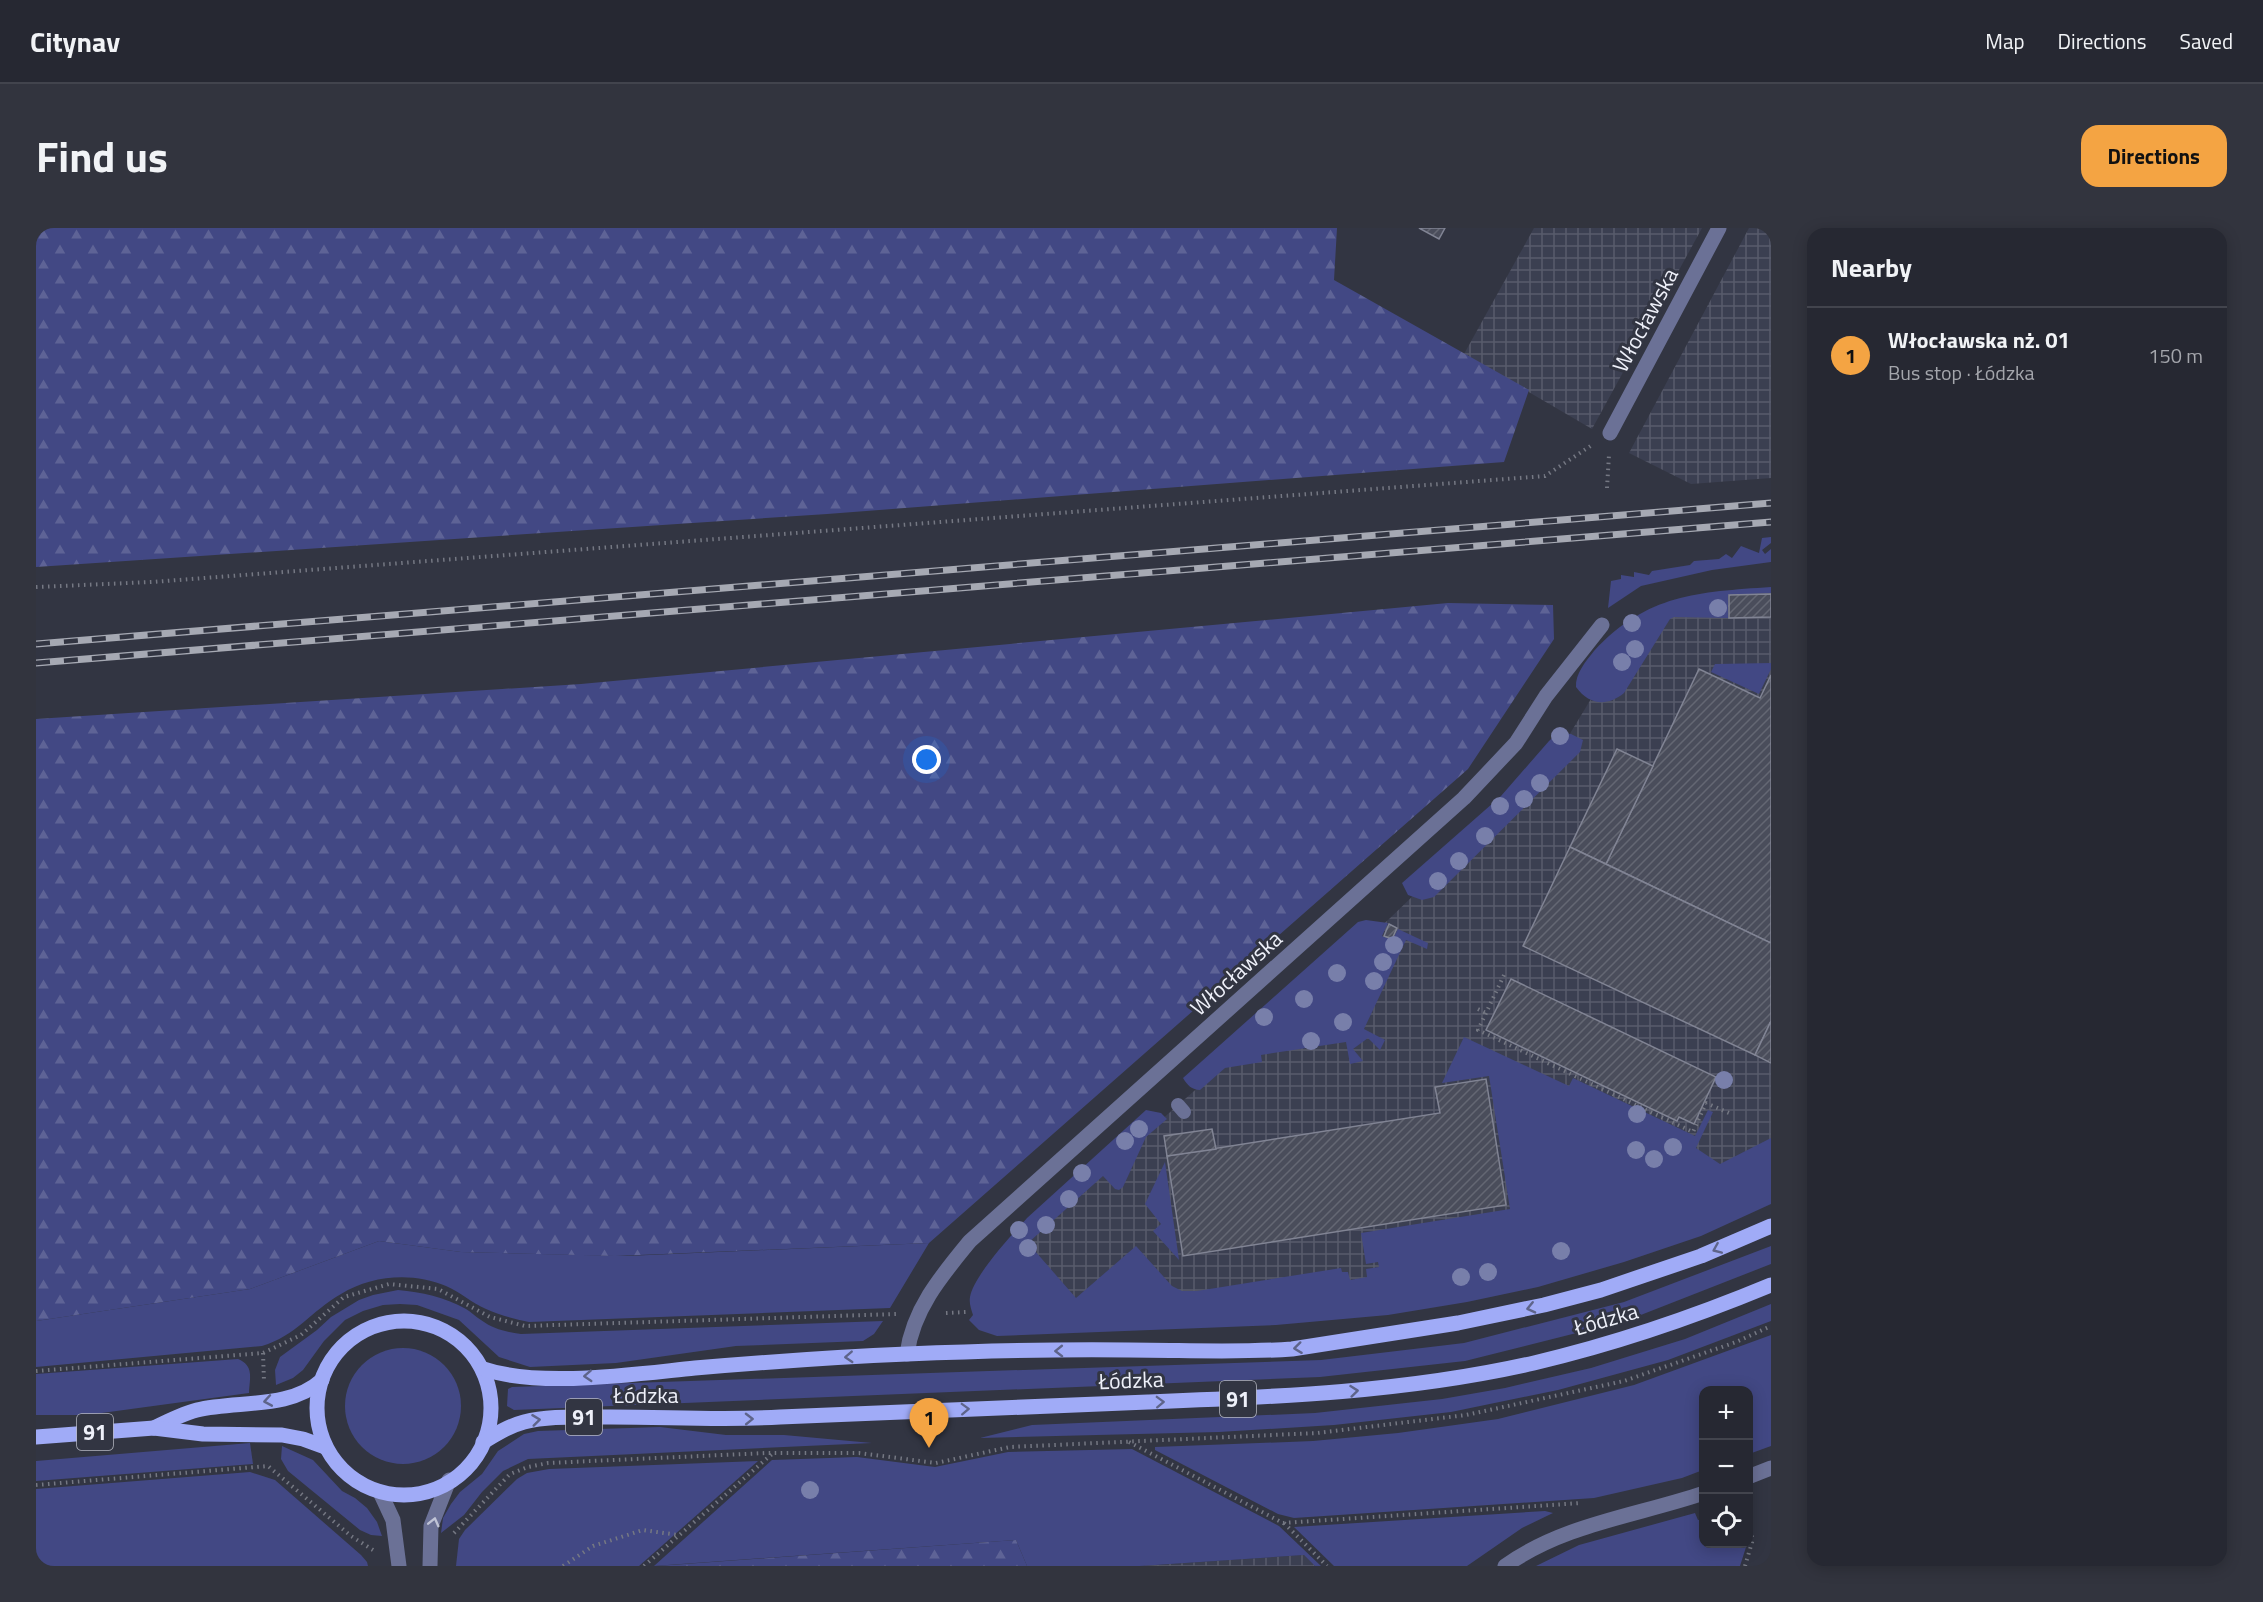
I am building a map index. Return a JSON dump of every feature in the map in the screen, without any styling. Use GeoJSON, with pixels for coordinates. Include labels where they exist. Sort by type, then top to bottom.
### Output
{"type":"FeatureCollection","features":[{"type":"Feature","properties":{"kind":"main road","name":"Łódzka"},"geometry":{"type":"LineString","coordinates":[[483,1369],[521,1377],[576,1377],[907,1354],[1117,1350],[1266,1351],[1344,1342],[1506,1314],[1590,1293],[1701,1256],[1771,1226]]}},
{"type":"Feature","properties":{"kind":"main road","name":"Łódzka"},"geometry":{"type":"LineString","coordinates":[[483,1442],[513,1425],[542,1419],[662,1416],[747,1419],[1244,1399],[1399,1386],[1534,1363],[1623,1339],[1722,1305],[1771,1285]]}},
{"type":"Feature","properties":{"kind":"main road","name":"91"},"geometry":{"type":"LineString","coordinates":[[417,1322],[438,1327],[468,1347],[483,1369],[490,1394],[491,1416],[490,1427],[483,1442],[468,1463],[449,1480],[431,1490],[396,1494],[380,1492],[349,1477],[325,1447],[318,1427],[316,1402],[322,1380],[336,1354],[350,1340],[369,1328],[386,1323],[417,1322]]}},
{"type":"Feature","properties":{"kind":"main road","name":"91"},"geometry":{"type":"LineString","coordinates":[[154,1428],[177,1416],[199,1410],[290,1396],[313,1387],[322,1380]]}},
{"type":"Feature","properties":{"kind":"main road","name":"91"},"geometry":{"type":"LineString","coordinates":[[36,1437],[154,1428],[204,1434],[282,1435],[325,1447]]}},
{"type":"Feature","properties":{"kind":"street","name":"Włocławska"},"geometry":{"type":"LineString","coordinates":[[1610,434],[1719,228]]}},
{"type":"Feature","properties":{"kind":"street","name":"Włocławska"},"geometry":{"type":"LineString","coordinates":[[907,1354],[909,1338],[918,1314],[941,1276],[970,1241],[1464,798],[1516,743],[1546,696],[1602,625]]}},
{"type":"Feature","properties":{"kind":"street"},"geometry":{"type":"LineString","coordinates":[[1753,1475],[1771,1467]]}},
{"type":"Feature","properties":{"kind":"street"},"geometry":{"type":"LineString","coordinates":[[430,1566],[431,1526],[449,1480]]}},
{"type":"Feature","properties":{"kind":"street"},"geometry":{"type":"LineString","coordinates":[[380,1492],[393,1520],[399,1566]]}},
{"type":"Feature","properties":{"kind":"street"},"geometry":{"type":"LineString","coordinates":[[1505,1566],[1526,1552],[1581,1528],[1700,1494]]}},
{"type":"Feature","properties":{"kind":"path"},"geometry":{"type":"LineString","coordinates":[[1607,488],[1610,434]]}},
{"type":"Feature","properties":{"kind":"path"},"geometry":{"type":"LineString","coordinates":[[36,587],[152,582],[1545,476],[1610,434]]}},
{"type":"Feature","properties":{"kind":"path"},"geometry":{"type":"LineString","coordinates":[[1504,975],[1478,1030],[1693,1132],[1706,1103],[1728,1113]]}},
{"type":"Feature","properties":{"kind":"path"},"geometry":{"type":"LineString","coordinates":[[1478,1009],[1486,1013]]}},
{"type":"Feature","properties":{"kind":"path"},"geometry":{"type":"LineString","coordinates":[[36,1371],[263,1353],[301,1335],[344,1297],[389,1284],[438,1289],[490,1317],[525,1326],[966,1312]]}},
{"type":"Feature","properties":{"kind":"path"},"geometry":{"type":"LineString","coordinates":[[449,1540],[510,1474],[548,1463],[773,1453],[859,1453],[936,1463],[1010,1447],[1317,1433],[1466,1415],[1624,1381],[1736,1342],[1771,1326]]}},
{"type":"Feature","properties":{"kind":"path"},"geometry":{"type":"LineString","coordinates":[[1128,1442],[1283,1523],[1327,1566]]}},
{"type":"Feature","properties":{"kind":"path"},"geometry":{"type":"LineString","coordinates":[[644,1566],[773,1453]]}},
{"type":"Feature","properties":{"kind":"path"},"geometry":{"type":"LineString","coordinates":[[36,1485],[268,1466],[351,1536],[377,1552]]}},
{"type":"Feature","properties":{"kind":"path"},"geometry":{"type":"LineString","coordinates":[[1283,1523],[1592,1503]]}},
{"type":"Feature","properties":{"kind":"path"},"geometry":{"type":"LineString","coordinates":[[563,1566],[593,1546],[643,1530],[679,1535]]}},
{"type":"Feature","properties":{"kind":"path"},"geometry":{"type":"LineString","coordinates":[[1745,1566],[1750,1548]]}},
{"type":"Feature","properties":{"kind":"shaded area"},"geometry":{"type":"Polygon","coordinates":[[[1534,228],[1702,228],[1592,429],[1464,354],[1534,228]]]}},
{"type":"Feature","properties":{"kind":"shaded area"},"geometry":{"type":"Polygon","coordinates":[[[1749,228],[1771,228],[1771,478],[1691,484],[1629,453],[1749,228]]]}},
{"type":"Feature","properties":{"kind":"shaded area"},"geometry":{"type":"Polygon","coordinates":[[[1771,590],[1771,1150],[1513,1252],[1279,1293],[1040,1313],[1016,1248],[1388,920],[1554,760],[1643,613],[1685,599],[1771,590]]]}},
{"type":"Feature","properties":{"kind":"shaded area"},"geometry":{"type":"Polygon","coordinates":[[[1304,1555],[1315,1566],[1140,1566],[1304,1555]]]}},
{"type":"Feature","properties":{"kind":"green space"},"geometry":{"type":"Polygon","coordinates":[[[36,228],[1337,228],[1334,280],[1529,390],[1504,462],[827,514],[36,567],[36,228]]]}},
{"type":"Feature","properties":{"kind":"green space"},"geometry":{"type":"Polygon","coordinates":[[[1771,537],[1771,543],[1762,550],[1765,554],[1771,549],[1771,562],[1712,570],[1641,586],[1608,608],[1611,581],[1621,579],[1621,575],[1634,577],[1634,572],[1649,575],[1652,571],[1690,565],[1694,561],[1719,559],[1726,554],[1732,558],[1741,546],[1759,553],[1762,538],[1771,537]]]}},
{"type":"Feature","properties":{"kind":"green space"},"geometry":{"type":"Polygon","coordinates":[[[1771,587],[1771,593],[1728,595],[1728,618],[1674,617],[1670,619],[1624,693],[1618,698],[1598,702],[1587,698],[1576,687],[1579,673],[1594,651],[1614,632],[1654,607],[1697,594],[1771,587]]]}},
{"type":"Feature","properties":{"kind":"green space"},"geometry":{"type":"Polygon","coordinates":[[[1448,603],[1553,605],[1554,639],[1468,769],[929,1243],[615,1256],[461,1252],[379,1241],[250,1289],[36,1321],[36,719],[581,684],[1448,603]]]}},
{"type":"Feature","properties":{"kind":"green space"},"geometry":{"type":"Polygon","coordinates":[[[1771,663],[1771,669],[1759,694],[1711,672],[1715,664],[1771,663]]]}},
{"type":"Feature","properties":{"kind":"green space"},"geometry":{"type":"Polygon","coordinates":[[[1558,733],[1571,734],[1583,740],[1580,752],[1434,897],[1422,900],[1408,895],[1402,883],[1501,796],[1558,733]]]}},
{"type":"Feature","properties":{"kind":"green space"},"geometry":{"type":"Polygon","coordinates":[[[1366,920],[1388,923],[1382,936],[1392,940],[1398,929],[1428,943],[1427,949],[1406,940],[1364,1029],[1385,1040],[1380,1050],[1368,1038],[1353,1049],[1363,1061],[1350,1064],[1346,1042],[1261,1055],[1262,1062],[1225,1068],[1200,1090],[1188,1085],[1183,1078],[1358,922],[1366,920]]]}},
{"type":"Feature","properties":{"kind":"green space"},"geometry":{"type":"Polygon","coordinates":[[[1464,1037],[1569,1086],[1573,1078],[1695,1136],[1708,1110],[1713,1112],[1696,1148],[1720,1164],[1771,1138],[1771,1204],[1701,1236],[1624,1262],[1538,1287],[1388,1315],[1276,1325],[997,1336],[979,1330],[969,1320],[973,1315],[970,1299],[973,1288],[1003,1245],[1027,1218],[1146,1110],[1161,1113],[1167,1119],[1146,1137],[1123,1187],[1119,1190],[1115,1189],[1103,1176],[1028,1243],[1076,1298],[1136,1246],[1172,1286],[1182,1291],[1197,1291],[1341,1268],[1342,1272],[1348,1272],[1350,1280],[1367,1277],[1366,1269],[1379,1267],[1378,1262],[1366,1264],[1361,1233],[1510,1209],[1489,1076],[1442,1083],[1464,1037]]]}},
{"type":"Feature","properties":{"kind":"green space"},"geometry":{"type":"Polygon","coordinates":[[[1165,1162],[1179,1260],[1153,1231],[1161,1224],[1145,1204],[1165,1162]]]}},
{"type":"Feature","properties":{"kind":"green space"},"geometry":{"type":"Polygon","coordinates":[[[379,1241],[461,1252],[626,1256],[929,1243],[890,1308],[529,1322],[486,1309],[451,1288],[406,1277],[379,1279],[353,1288],[330,1301],[294,1330],[262,1346],[36,1367],[36,1321],[250,1289],[379,1241]]]}},
{"type":"Feature","properties":{"kind":"green space"},"geometry":{"type":"Polygon","coordinates":[[[1771,1246],[1771,1264],[1628,1320],[1465,1361],[1320,1377],[514,1410],[507,1406],[508,1389],[512,1387],[1321,1360],[1464,1343],[1624,1302],[1771,1246]]]}},
{"type":"Feature","properties":{"kind":"green space"},"geometry":{"type":"Polygon","coordinates":[[[398,1290],[441,1298],[466,1309],[495,1328],[521,1334],[883,1321],[874,1334],[863,1341],[736,1346],[616,1363],[530,1367],[499,1357],[459,1320],[417,1305],[383,1305],[345,1320],[324,1341],[303,1370],[293,1378],[276,1385],[275,1370],[280,1357],[331,1317],[359,1300],[398,1290]]]}},
{"type":"Feature","properties":{"kind":"green space"},"geometry":{"type":"Polygon","coordinates":[[[1771,1304],[1771,1321],[1668,1360],[1558,1390],[1451,1412],[1334,1425],[1219,1432],[980,1438],[1032,1425],[1315,1413],[1442,1399],[1505,1388],[1591,1368],[1685,1339],[1771,1304]]]}},
{"type":"Feature","properties":{"kind":"green space"},"geometry":{"type":"Polygon","coordinates":[[[1771,1335],[1771,1446],[1753,1453],[1753,1386],[1699,1386],[1699,1472],[1682,1478],[1594,1498],[1294,1518],[1278,1514],[1155,1450],[1155,1447],[1313,1441],[1398,1433],[1498,1419],[1634,1385],[1771,1335]]]}},
{"type":"Feature","properties":{"kind":"green space"},"geometry":{"type":"Polygon","coordinates":[[[403,1348],[425,1353],[444,1365],[456,1384],[461,1406],[456,1428],[444,1447],[425,1459],[403,1464],[381,1459],[362,1447],[350,1428],[345,1406],[350,1384],[362,1365],[381,1353],[403,1348]]]}},
{"type":"Feature","properties":{"kind":"green space"},"geometry":{"type":"Polygon","coordinates":[[[238,1359],[249,1369],[249,1393],[87,1415],[36,1415],[36,1374],[238,1359]]]}},
{"type":"Feature","properties":{"kind":"green space"},"geometry":{"type":"Polygon","coordinates":[[[660,1427],[726,1435],[784,1435],[872,1443],[528,1459],[503,1471],[464,1515],[441,1533],[443,1518],[460,1492],[482,1474],[498,1451],[524,1434],[538,1431],[660,1427]]]}},
{"type":"Feature","properties":{"kind":"green space"},"geometry":{"type":"Polygon","coordinates":[[[250,1443],[253,1464],[36,1481],[36,1461],[250,1443]]]}},
{"type":"Feature","properties":{"kind":"green space"},"geometry":{"type":"Polygon","coordinates":[[[282,1446],[313,1460],[342,1491],[367,1508],[377,1522],[382,1536],[371,1535],[360,1530],[288,1471],[281,1459],[282,1446]]]}},
{"type":"Feature","properties":{"kind":"green space"},"geometry":{"type":"Polygon","coordinates":[[[1132,1449],[1279,1526],[1321,1566],[1315,1566],[1304,1555],[1140,1566],[1027,1566],[1016,1540],[654,1566],[772,1460],[857,1457],[935,1467],[1008,1452],[1132,1449]]]}},
{"type":"Feature","properties":{"kind":"green space"},"geometry":{"type":"Polygon","coordinates":[[[758,1461],[639,1566],[456,1566],[459,1539],[465,1530],[517,1479],[527,1473],[549,1469],[758,1461]]]}},
{"type":"Feature","properties":{"kind":"green space"},"geometry":{"type":"Polygon","coordinates":[[[250,1472],[275,1480],[361,1555],[368,1566],[36,1566],[36,1489],[250,1472]]]}},
{"type":"Feature","properties":{"kind":"green space"},"geometry":{"type":"Polygon","coordinates":[[[1545,1511],[1553,1513],[1522,1528],[1467,1566],[1334,1566],[1294,1527],[1545,1511]]]}},
{"type":"Feature","properties":{"kind":"green space"},"geometry":{"type":"Polygon","coordinates":[[[1695,1513],[1699,1520],[1699,1548],[1746,1548],[1740,1566],[1536,1566],[1579,1545],[1695,1513]]]}},
{"type":"Feature","properties":{"kind":"green space"},"geometry":{"type":"Polygon","coordinates":[[[1016,1540],[1027,1566],[657,1566],[1016,1540]]]}},
{"type":"Feature","properties":{"kind":"building"},"geometry":{"type":"Polygon","coordinates":[[[1419,228],[1445,228],[1439,239],[1419,228]]]}},
{"type":"Feature","properties":{"kind":"building"},"geometry":{"type":"Polygon","coordinates":[[[1771,594],[1771,617],[1729,618],[1729,595],[1771,594]]]}},
{"type":"Feature","properties":{"kind":"building"},"geometry":{"type":"Polygon","coordinates":[[[1699,669],[1760,698],[1771,675],[1771,943],[1606,864],[1699,669]]]}},
{"type":"Feature","properties":{"kind":"building"},"geometry":{"type":"Polygon","coordinates":[[[1617,749],[1653,766],[1606,864],[1570,847],[1617,749]]]}},
{"type":"Feature","properties":{"kind":"building"},"geometry":{"type":"Polygon","coordinates":[[[1570,847],[1771,943],[1771,1021],[1755,1055],[1523,946],[1570,847]]]}},
{"type":"Feature","properties":{"kind":"building"},"geometry":{"type":"Polygon","coordinates":[[[1389,924],[1397,928],[1392,939],[1384,936],[1389,924]]]}},
{"type":"Feature","properties":{"kind":"building"},"geometry":{"type":"Polygon","coordinates":[[[1511,979],[1716,1077],[1694,1124],[1679,1117],[1677,1121],[1486,1030],[1511,979]]]}},
{"type":"Feature","properties":{"kind":"building"},"geometry":{"type":"Polygon","coordinates":[[[1771,1021],[1771,1063],[1755,1055],[1771,1021]]]}},
{"type":"Feature","properties":{"kind":"building"},"geometry":{"type":"Polygon","coordinates":[[[1486,1079],[1506,1205],[1183,1256],[1167,1156],[1440,1113],[1435,1087],[1486,1079]]]}},
{"type":"Feature","properties":{"kind":"building"},"geometry":{"type":"Polygon","coordinates":[[[1212,1129],[1216,1149],[1167,1156],[1164,1136],[1212,1129]]]}},
{"type":"Feature","properties":{"kind":"railway"},"geometry":{"type":"LineString","coordinates":[[36,644],[1771,503]]}},
{"type":"Feature","properties":{"kind":"railway"},"geometry":{"type":"LineString","coordinates":[[36,663],[1771,522]]}},
{"type":"Feature","properties":{"kind":"place","name":"Włocławska nż. 01"},"geometry":{"type":"Point","coordinates":[929,1448]}}]}
